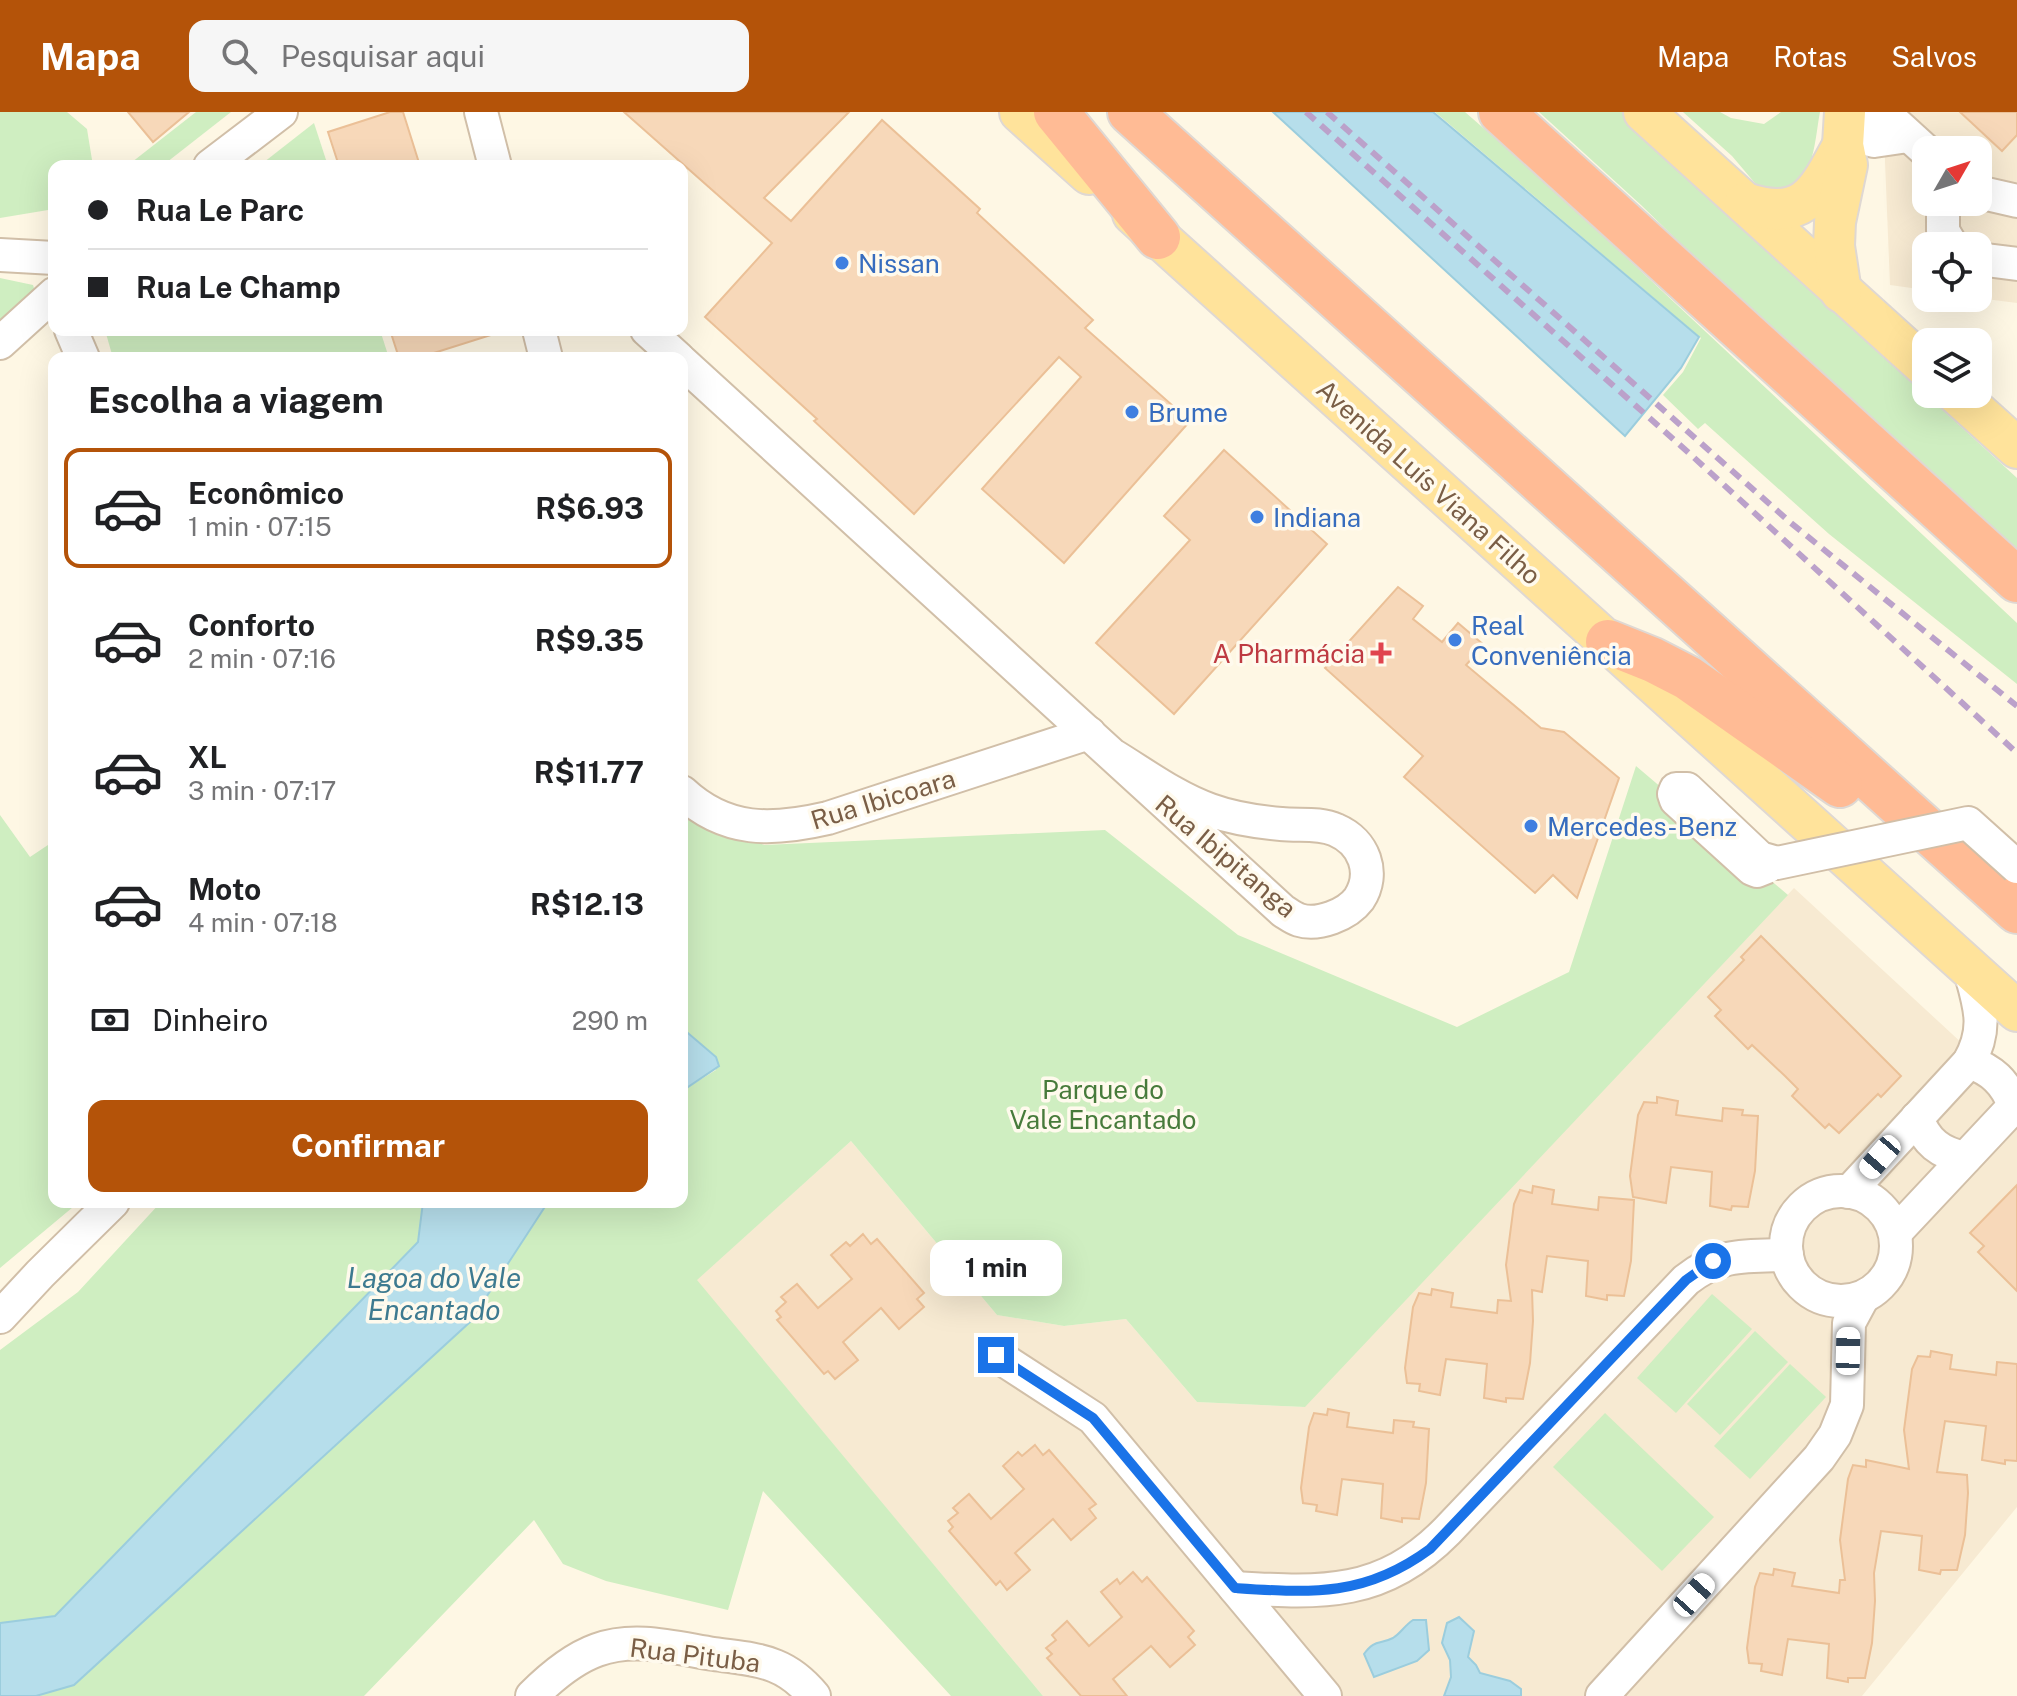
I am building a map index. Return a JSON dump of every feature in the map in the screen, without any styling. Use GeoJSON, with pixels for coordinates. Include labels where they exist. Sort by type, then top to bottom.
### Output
{"type":"FeatureCollection","features":[{"type":"Feature","properties":{"kind":"highway"},"geometry":{"type":"LineString","coordinates":[[1056,112],[1158,237]]}},
{"type":"Feature","properties":{"kind":"highway"},"geometry":{"type":"LineString","coordinates":[[1130,112],[2016,895]]}},
{"type":"Feature","properties":{"kind":"highway"},"geometry":{"type":"LineString","coordinates":[[1501,112],[2017,580]]}},
{"type":"Feature","properties":{"kind":"highway"},"geometry":{"type":"LineString","coordinates":[[1608,642],[1688,678],[2016,895]]}},
{"type":"Feature","properties":{"kind":"main road","name":"Avenida Luís Viana Filho"},"geometry":{"type":"LineString","coordinates":[[1020,112],[2017,1011]]}},
{"type":"Feature","properties":{"kind":"main road"},"geometry":{"type":"LineString","coordinates":[[1644,112],[1912,355]]}},
{"type":"Feature","properties":{"kind":"main road"},"geometry":{"type":"LineString","coordinates":[[1745,203],[1765,209],[1786,210],[1800,204],[1822,183],[1851,125]]}},
{"type":"Feature","properties":{"kind":"main road"},"geometry":{"type":"LineString","coordinates":[[1841,292],[1834,246],[1835,222],[1847,165],[1851,125]]}},
{"type":"Feature","properties":{"kind":"main road"},"geometry":{"type":"LineString","coordinates":[[1973,408],[2017,448]]}},
{"type":"Feature","properties":{"kind":"street"},"geometry":{"type":"LineString","coordinates":[[218,160],[281,112]]}},
{"type":"Feature","properties":{"kind":"street"},"geometry":{"type":"LineString","coordinates":[[481,112],[495,160]]}},
{"type":"Feature","properties":{"kind":"street"},"geometry":{"type":"LineString","coordinates":[[1851,125],[1874,141],[1912,143]]}},
{"type":"Feature","properties":{"kind":"street"},"geometry":{"type":"LineString","coordinates":[[1992,195],[2017,201]]}},
{"type":"Feature","properties":{"kind":"street"},"geometry":{"type":"LineString","coordinates":[[0,255],[48,258]]}},
{"type":"Feature","properties":{"kind":"street"},"geometry":{"type":"LineString","coordinates":[[1992,261],[2017,264]]}},
{"type":"Feature","properties":{"kind":"street"},"geometry":{"type":"LineString","coordinates":[[0,343],[48,301]]}},
{"type":"Feature","properties":{"kind":"street","name":"Rua Ibipitanga"},"geometry":{"type":"LineString","coordinates":[[654,336],[671,352]]}},
{"type":"Feature","properties":{"kind":"street","name":"Rua Ibipitanga"},"geometry":{"type":"LineString","coordinates":[[688,367],[1275,904],[1300,921],[1320,921],[1338,916],[1355,904],[1366,888],[1368,870],[1363,854],[1351,840],[1335,829],[1257,821],[1210,810],[1114,756]]}},
{"type":"Feature","properties":{"kind":"street","name":"Rua Ibicoara"},"geometry":{"type":"LineString","coordinates":[[688,798],[721,819],[753,826],[792,827],[1089,733]]}},
{"type":"Feature","properties":{"kind":"street"},"geometry":{"type":"LineString","coordinates":[[1767,867],[1757,871],[1752,869],[1676,800],[1676,789],[1687,789],[1768,862],[1777,863],[1968,823],[2016,895]]}},
{"type":"Feature","properties":{"kind":"street"},"geometry":{"type":"LineString","coordinates":[[1849,1192],[1969,1062],[1977,1048],[1982,1017],[1969,967]]}},
{"type":"Feature","properties":{"kind":"street"},"geometry":{"type":"LineString","coordinates":[[1895,1233],[2015,1104],[1992,1072],[1969,1062]]}},
{"type":"Feature","properties":{"kind":"street"},"geometry":{"type":"LineString","coordinates":[[1917,1118],[1923,1133],[1934,1146],[1949,1155],[1965,1158]]}},
{"type":"Feature","properties":{"kind":"street"},"geometry":{"type":"LineString","coordinates":[[1832,1192],[1861,1195],[1883,1210],[1895,1233],[1896,1252],[1891,1271],[1879,1287],[1863,1297],[1847,1301],[1831,1300],[1815,1294],[1792,1271],[1787,1255],[1787,1238],[1792,1221],[1802,1208],[1832,1192]]}},
{"type":"Feature","properties":{"kind":"street"},"geometry":{"type":"LineString","coordinates":[[0,1317],[107,1208]]}},
{"type":"Feature","properties":{"kind":"street"},"geometry":{"type":"LineString","coordinates":[[1235,1588],[1291,1591],[1348,1587],[1383,1578],[1406,1567],[1430,1549],[1686,1280],[1713,1261],[1730,1257],[1787,1255]]}},
{"type":"Feature","properties":{"kind":"street"},"geometry":{"type":"LineString","coordinates":[[0,1292],[40,1274]]}},
{"type":"Feature","properties":{"kind":"street"},"geometry":{"type":"LineString","coordinates":[[1602,1696],[1819,1458],[1835,1435],[1847,1405],[1849,1323],[1863,1297]]}},
{"type":"Feature","properties":{"kind":"street"},"geometry":{"type":"LineString","coordinates":[[996,1355],[1093,1418],[1325,1696]]}},
{"type":"Feature","properties":{"kind":"street","name":"Rua Pituba"},"geometry":{"type":"LineString","coordinates":[[532,1696],[574,1661],[599,1649],[625,1643],[649,1643],[775,1666],[814,1696]]}},
{"type":"Feature","properties":{"kind":"shaded area"},"geometry":{"type":"Polygon","coordinates":[[[1883,112],[2017,112],[2017,303],[1992,300],[1992,232],[1912,232],[1912,288],[1890,285],[1883,112]]]}},
{"type":"Feature","properties":{"kind":"shaded area"},"geometry":{"type":"Polygon","coordinates":[[[1794,888],[2017,1094],[2017,1507],[1862,1696],[1043,1696],[696,1280],[851,1141],[997,1315],[1064,1326],[1126,1319],[1197,1402],[1304,1407],[1794,888]]]}},
{"type":"Feature","properties":{"kind":"green space"},"geometry":{"type":"Polygon","coordinates":[[[0,112],[67,112],[87,129],[92,160],[48,160],[48,210],[0,218],[0,112]]]}},
{"type":"Feature","properties":{"kind":"green space"},"geometry":{"type":"Polygon","coordinates":[[[196,112],[231,112],[170,160],[135,160],[196,112]]]}},
{"type":"Feature","properties":{"kind":"green space"},"geometry":{"type":"Polygon","coordinates":[[[1435,112],[1465,112],[1551,187],[2017,623],[2017,684],[1829,534],[1705,423],[1698,429],[1663,395],[1683,372],[1701,338],[1435,112]]]}},
{"type":"Feature","properties":{"kind":"green space"},"geometry":{"type":"Polygon","coordinates":[[[1539,112],[1623,112],[1912,382],[1912,408],[1940,408],[2017,478],[2017,552],[1784,344],[1641,205],[1539,112]]]}},
{"type":"Feature","properties":{"kind":"green space"},"geometry":{"type":"Polygon","coordinates":[[[1683,112],[1720,112],[1731,118],[1764,124],[1781,112],[1820,112],[1812,157],[1803,177],[1796,185],[1776,190],[1760,189],[1732,156],[1683,112]]]}},
{"type":"Feature","properties":{"kind":"green space"},"geometry":{"type":"Polygon","coordinates":[[[314,123],[326,160],[267,160],[314,123]]]}},
{"type":"Feature","properties":{"kind":"green space"},"geometry":{"type":"Polygon","coordinates":[[[0,278],[33,285],[36,295],[0,328],[0,278]]]}},
{"type":"Feature","properties":{"kind":"green space"},"geometry":{"type":"Polygon","coordinates":[[[107,336],[382,336],[387,352],[111,352],[107,336]]]}},
{"type":"Feature","properties":{"kind":"green space","name":"Parque do Vale Encantado"},"geometry":{"type":"Polygon","coordinates":[[[1636,766],[1788,895],[1305,1407],[1197,1402],[1126,1319],[1064,1326],[997,1315],[851,1141],[697,1280],[1043,1696],[951,1696],[763,1491],[728,1610],[606,1581],[563,1564],[534,1520],[364,1696],[36,1696],[74,1685],[470,1322],[544,1208],[688,1208],[688,1087],[716,1070],[715,1057],[688,1033],[688,812],[764,845],[1105,830],[1238,935],[1457,1027],[1569,972],[1636,766]]]}},
{"type":"Feature","properties":{"kind":"green space"},"geometry":{"type":"Polygon","coordinates":[[[0,815],[30,857],[48,845],[48,1208],[72,1208],[0,1268],[0,815]]]}},
{"type":"Feature","properties":{"kind":"green space"},"geometry":{"type":"Polygon","coordinates":[[[155,1208],[422,1208],[418,1242],[55,1616],[0,1623],[0,1350],[78,1292],[155,1208]]]}},
{"type":"Feature","properties":{"kind":"green space"},"geometry":{"type":"Polygon","coordinates":[[[1712,1294],[1752,1329],[1676,1413],[1637,1378],[1712,1294]]]}},
{"type":"Feature","properties":{"kind":"green space"},"geometry":{"type":"Polygon","coordinates":[[[1755,1331],[1788,1362],[1720,1435],[1687,1404],[1755,1331]]]}},
{"type":"Feature","properties":{"kind":"green space"},"geometry":{"type":"Polygon","coordinates":[[[1790,1364],[1826,1397],[1750,1479],[1714,1446],[1790,1364]]]}},
{"type":"Feature","properties":{"kind":"green space"},"geometry":{"type":"Polygon","coordinates":[[[1605,1413],[1714,1517],[1662,1571],[1553,1467],[1605,1413]]]}},
{"type":"Feature","properties":{"kind":"water"},"geometry":{"type":"Polygon","coordinates":[[[1273,112],[1433,112],[1699,337],[1681,368],[1625,436],[1273,112]]]}},
{"type":"Feature","properties":{"kind":"water"},"geometry":{"type":"Polygon","coordinates":[[[688,1033],[716,1057],[719,1066],[688,1087],[688,1033]]]}},
{"type":"Feature","properties":{"kind":"water","name":"Lagoa do Vale Encantado"},"geometry":{"type":"Polygon","coordinates":[[[422,1208],[544,1208],[470,1322],[74,1685],[36,1696],[0,1696],[0,1623],[55,1616],[418,1242],[422,1208]]]}},
{"type":"Feature","properties":{"kind":"water"},"geometry":{"type":"Polygon","coordinates":[[[1459,1617],[1474,1631],[1468,1657],[1480,1673],[1510,1681],[1521,1689],[1521,1696],[1444,1696],[1451,1677],[1450,1660],[1442,1643],[1447,1623],[1459,1617]]]}},
{"type":"Feature","properties":{"kind":"water"},"geometry":{"type":"Polygon","coordinates":[[[1413,1620],[1426,1620],[1429,1650],[1417,1661],[1374,1677],[1364,1654],[1374,1644],[1393,1638],[1413,1620]]]}},
{"type":"Feature","properties":{"kind":"building"},"geometry":{"type":"Polygon","coordinates":[[[128,112],[189,112],[153,142],[128,112]]]}},
{"type":"Feature","properties":{"kind":"building"},"geometry":{"type":"Polygon","coordinates":[[[390,112],[403,112],[418,160],[337,160],[328,132],[390,112]]]}},
{"type":"Feature","properties":{"kind":"building"},"geometry":{"type":"Polygon","coordinates":[[[624,112],[849,112],[764,198],[791,221],[882,120],[980,209],[977,213],[1093,320],[1085,328],[1190,421],[1064,563],[982,489],[1081,377],[1059,357],[914,514],[814,421],[817,419],[705,317],[772,243],[688,169],[688,160],[678,160],[624,112]]]}},
{"type":"Feature","properties":{"kind":"building"},"geometry":{"type":"Polygon","coordinates":[[[1960,112],[2017,112],[2017,135],[2002,151],[1992,142],[1992,136],[1986,136],[1960,112]]]}},
{"type":"Feature","properties":{"kind":"building"},"geometry":{"type":"Polygon","coordinates":[[[392,336],[488,336],[437,352],[397,352],[392,336]]]}},
{"type":"Feature","properties":{"kind":"building"},"geometry":{"type":"Polygon","coordinates":[[[1224,450],[1327,544],[1174,714],[1096,643],[1190,540],[1164,516],[1224,450]]]}},
{"type":"Feature","properties":{"kind":"building","name":"Mercedes-Benz"},"geometry":{"type":"Polygon","coordinates":[[[1398,587],[1423,606],[1413,619],[1442,642],[1458,623],[1484,645],[1466,665],[1541,728],[1564,732],[1619,778],[1577,898],[1553,875],[1535,893],[1404,777],[1423,756],[1325,668],[1398,587]]]}},
{"type":"Feature","properties":{"kind":"building"},"geometry":{"type":"Polygon","coordinates":[[[1761,936],[1901,1076],[1839,1133],[1829,1124],[1825,1128],[1792,1096],[1798,1089],[1752,1045],[1748,1049],[1715,1016],[1721,1010],[1708,997],[1744,960],[1741,957],[1761,936]]]}},
{"type":"Feature","properties":{"kind":"building"},"geometry":{"type":"Polygon","coordinates":[[[1657,1097],[1678,1101],[1676,1115],[1722,1121],[1723,1108],[1743,1110],[1742,1115],[1758,1116],[1755,1171],[1748,1207],[1732,1206],[1731,1210],[1710,1206],[1712,1172],[1671,1167],[1666,1203],[1633,1197],[1630,1176],[1638,1115],[1644,1102],[1657,1103],[1657,1097]]]}},
{"type":"Feature","properties":{"kind":"building"},"geometry":{"type":"Polygon","coordinates":[[[2017,1185],[2017,1291],[1978,1252],[1984,1246],[1970,1233],[2017,1185]]]}},
{"type":"Feature","properties":{"kind":"building"},"geometry":{"type":"Polygon","coordinates":[[[1533,1186],[1554,1190],[1552,1204],[1598,1210],[1599,1197],[1634,1200],[1631,1261],[1624,1296],[1607,1295],[1607,1300],[1586,1296],[1588,1261],[1547,1256],[1542,1292],[1532,1290],[1530,1363],[1523,1399],[1506,1398],[1506,1402],[1484,1398],[1487,1364],[1446,1359],[1440,1395],[1419,1391],[1420,1384],[1407,1383],[1405,1368],[1413,1307],[1419,1293],[1431,1295],[1432,1289],[1453,1293],[1451,1307],[1497,1313],[1498,1300],[1511,1301],[1506,1265],[1514,1204],[1520,1190],[1532,1193],[1533,1186]]]}},
{"type":"Feature","properties":{"kind":"building"},"geometry":{"type":"Polygon","coordinates":[[[863,1234],[871,1244],[877,1239],[924,1293],[917,1299],[924,1307],[899,1329],[881,1308],[843,1342],[858,1360],[835,1379],[828,1371],[824,1374],[777,1320],[781,1317],[776,1311],[786,1302],[781,1297],[797,1284],[818,1308],[852,1279],[831,1255],[846,1242],[850,1246],[863,1234]]]}},
{"type":"Feature","properties":{"kind":"building"},"geometry":{"type":"Polygon","coordinates":[[[1931,1351],[1952,1355],[1950,1369],[1996,1375],[1997,1362],[2017,1364],[2017,1461],[2005,1460],[2005,1464],[1982,1460],[1986,1426],[1945,1421],[1937,1472],[1967,1475],[1965,1535],[1957,1570],[1941,1570],[1940,1574],[1919,1570],[1922,1536],[1881,1531],[1874,1573],[1872,1643],[1865,1678],[1848,1678],[1848,1682],[1827,1678],[1829,1644],[1788,1639],[1782,1675],[1761,1671],[1762,1664],[1749,1663],[1747,1648],[1755,1587],[1760,1573],[1773,1575],[1774,1569],[1795,1573],[1792,1586],[1839,1593],[1840,1580],[1845,1580],[1840,1540],[1848,1479],[1853,1465],[1866,1467],[1866,1460],[1909,1469],[1904,1430],[1912,1369],[1918,1356],[1930,1357],[1931,1351]]]}},
{"type":"Feature","properties":{"kind":"building"},"geometry":{"type":"Polygon","coordinates":[[[1328,1409],[1349,1413],[1347,1427],[1393,1433],[1394,1420],[1414,1422],[1413,1427],[1429,1429],[1426,1483],[1419,1519],[1402,1518],[1402,1522],[1381,1518],[1383,1484],[1342,1479],[1337,1515],[1316,1511],[1317,1505],[1303,1503],[1301,1488],[1309,1427],[1314,1413],[1327,1415],[1328,1409]]]}},
{"type":"Feature","properties":{"kind":"building"},"geometry":{"type":"Polygon","coordinates":[[[1035,1445],[1043,1455],[1049,1450],[1096,1504],[1089,1509],[1096,1518],[1071,1540],[1053,1519],[1015,1553],[1030,1570],[1007,1590],[1000,1581],[996,1585],[949,1531],[953,1527],[948,1521],[958,1513],[953,1508],[969,1494],[991,1519],[1024,1489],[1003,1466],[1018,1452],[1022,1456],[1035,1445]]]}},
{"type":"Feature","properties":{"kind":"building"},"geometry":{"type":"Polygon","coordinates":[[[1133,1572],[1142,1582],[1147,1577],[1194,1631],[1188,1637],[1195,1645],[1170,1667],[1151,1646],[1113,1679],[1127,1696],[1081,1696],[1047,1658],[1052,1654],[1046,1648],[1056,1640],[1052,1635],[1067,1621],[1089,1646],[1122,1617],[1101,1592],[1117,1579],[1120,1584],[1133,1572]]]}},
{"type":"Feature","properties":{"kind":"railway"},"geometry":{"type":"LineString","coordinates":[[1306,112],[1690,454],[2017,753]]}},
{"type":"Feature","properties":{"kind":"railway"},"geometry":{"type":"LineString","coordinates":[[1327,112],[1791,523],[2017,706]]}},
{"type":"Feature","properties":{"kind":"place","name":"Nissan"},"geometry":{"type":"Point","coordinates":[842,263]}},
{"type":"Feature","properties":{"kind":"place","name":"Brume"},"geometry":{"type":"Point","coordinates":[1132,412]}},
{"type":"Feature","properties":{"kind":"place","name":"Indiana"},"geometry":{"type":"Point","coordinates":[1257,517]}},
{"type":"Feature","properties":{"kind":"place","name":"Real Conveniência"},"geometry":{"type":"Point","coordinates":[1455,640]}},
{"type":"Feature","properties":{"kind":"place","name":"A Pharmácia"},"geometry":{"type":"Point","coordinates":[1381,653]}},
{"type":"Feature","properties":{"kind":"place","name":"Mercedes-Benz"},"geometry":{"type":"Point","coordinates":[1531,826]}},
{"type":"Feature","properties":{"kind":"route"},"geometry":{"type":"LineString","coordinates":[[996,1355],[1093,1418],[1235,1588],[1291,1591],[1358,1586],[1406,1567],[1430,1549],[1686,1280],[1713,1261]]}}]}
